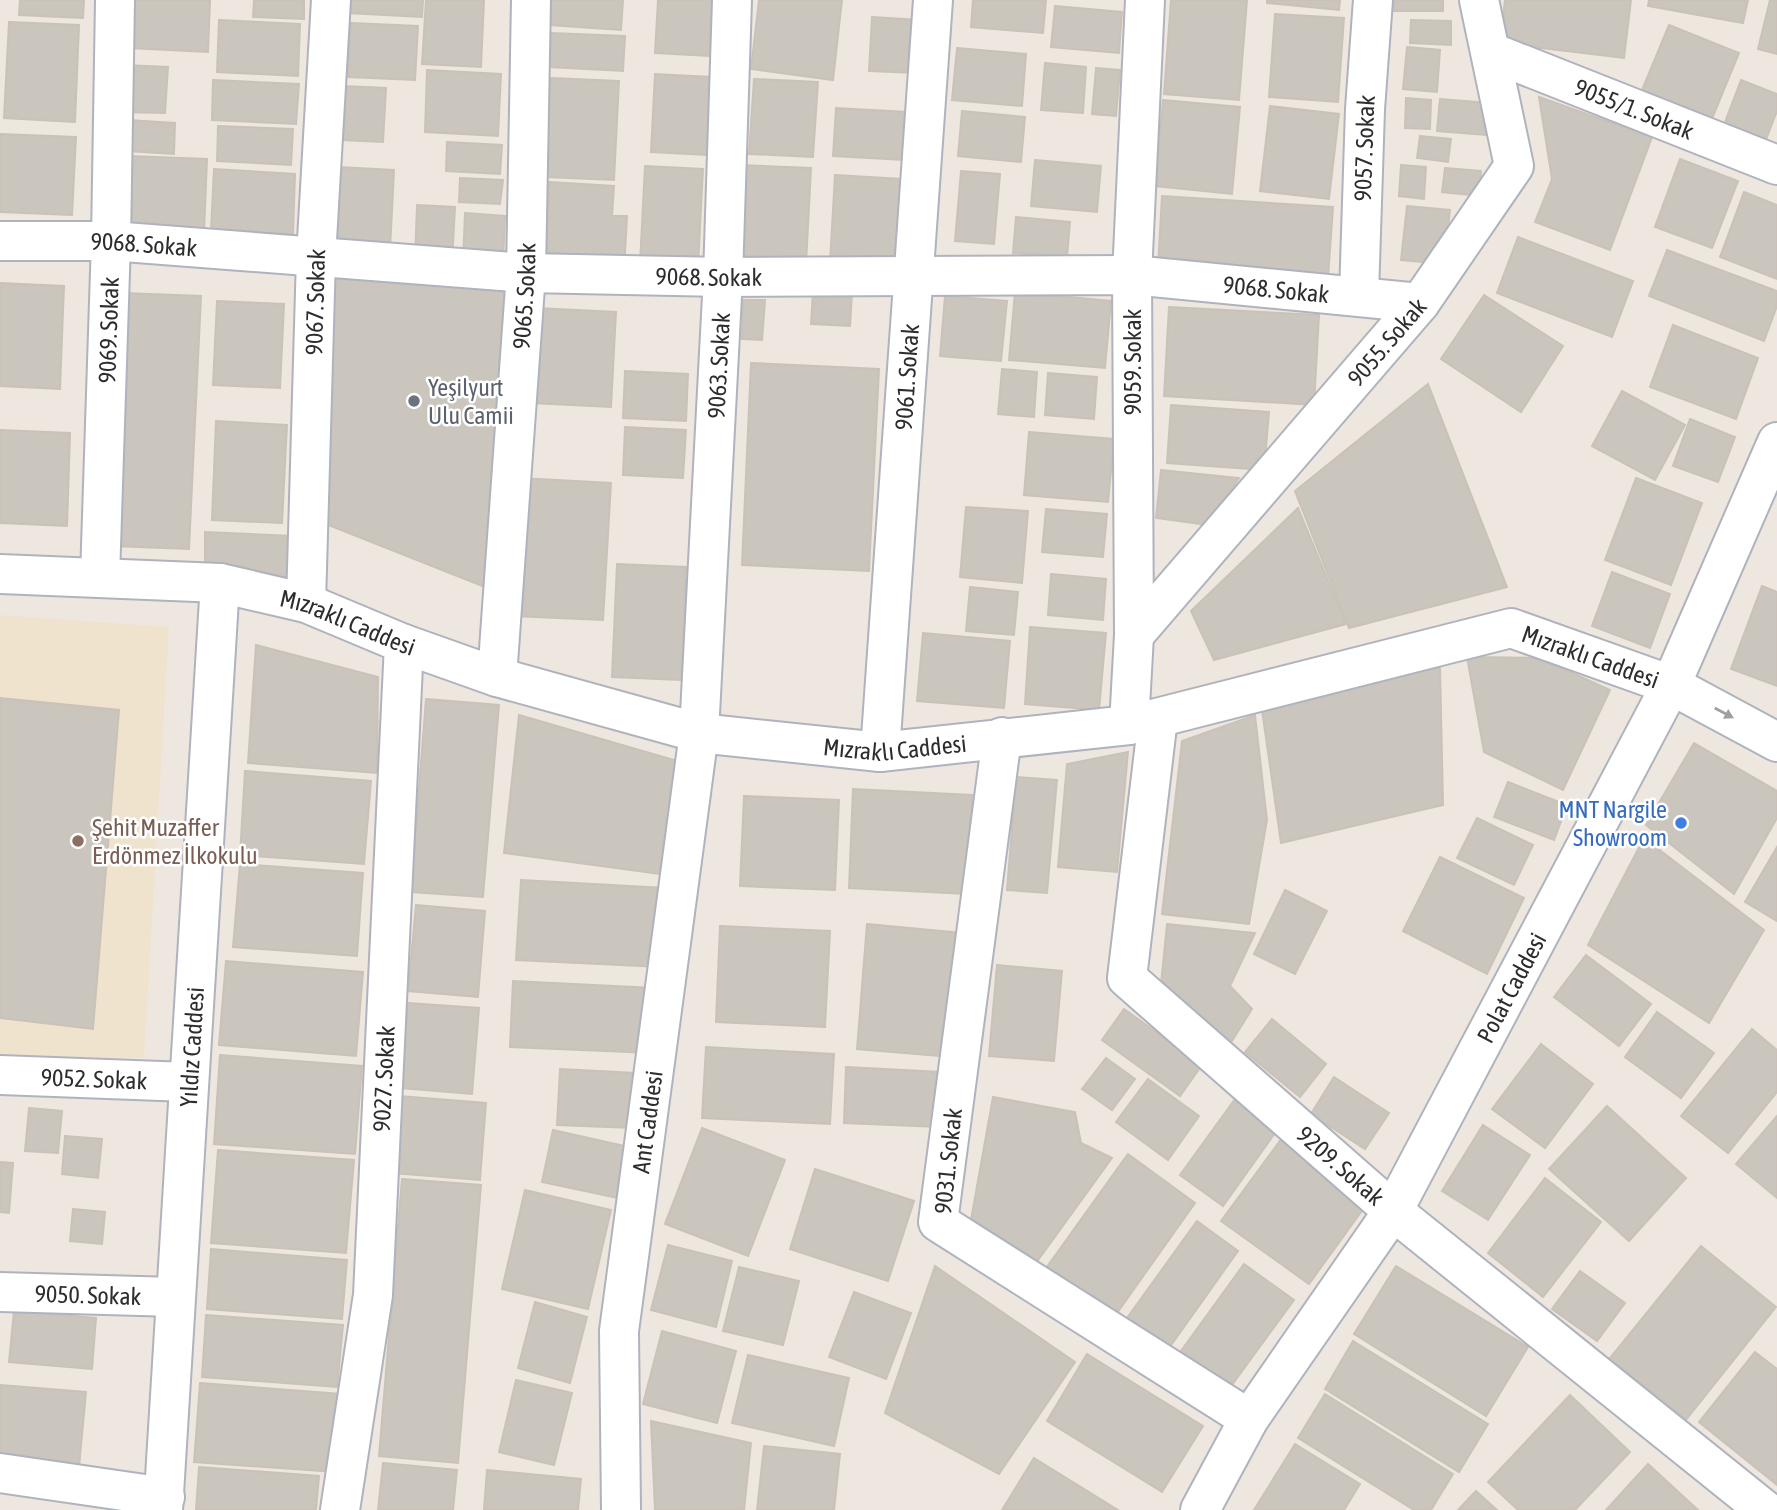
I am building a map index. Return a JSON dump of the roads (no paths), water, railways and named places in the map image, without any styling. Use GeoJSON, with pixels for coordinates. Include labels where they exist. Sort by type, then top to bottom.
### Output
{"type":"FeatureCollection","features":[{"type":"Feature","properties":{"kind":"street","name":"9069. Sokak"},"geometry":{"type":"LineString","coordinates":[[100,577],[111,242],[115,0]]}},
{"type":"Feature","properties":{"kind":"street","name":"9067. Sokak"},"geometry":{"type":"LineString","coordinates":[[306,603],[316,257],[331,0]]}},
{"type":"Feature","properties":{"kind":"street","name":"9065. Sokak"},"geometry":{"type":"LineString","coordinates":[[497,677],[526,274],[531,0]]}},
{"type":"Feature","properties":{"kind":"street","name":"9063. Sokak"},"geometry":{"type":"LineString","coordinates":[[699,733],[723,276],[732,0]]}},
{"type":"Feature","properties":{"kind":"street","name":"9061. Sokak"},"geometry":{"type":"LineString","coordinates":[[880,752],[933,0]]}},
{"type":"Feature","properties":{"kind":"street","name":"9059. Sokak"},"geometry":{"type":"LineString","coordinates":[[1144,722],[1135,635],[1132,275],[1145,0]]}},
{"type":"Feature","properties":{"kind":"street","name":"9057. Sokak"},"geometry":{"type":"LineString","coordinates":[[1359,295],[1365,109],[1373,0]]}},
{"type":"Feature","properties":{"kind":"street","name":"9055. Sokak"},"geometry":{"type":"LineString","coordinates":[[1135,635],[1420,303],[1514,166],[1479,0]]}},
{"type":"Feature","properties":{"kind":"street","name":"9055/1. Sokak"},"geometry":{"type":"LineString","coordinates":[[1491,52],[1777,165]]}},
{"type":"Feature","properties":{"kind":"street","name":"9068. Sokak"},"geometry":{"type":"LineString","coordinates":[[0,241],[111,242],[526,274],[1132,275],[1420,303]]}},
{"type":"Feature","properties":{"kind":"street","name":"Polat Caddesi"},"geometry":{"type":"LineString","coordinates":[[1200,1510],[1249,1419],[1393,1211],[1671,685],[1777,442]]}},
{"type":"Feature","properties":{"kind":"street","name":"Mızraklı Caddesi"},"geometry":{"type":"LineString","coordinates":[[0,574],[220,583],[306,603],[404,644],[497,677],[699,733],[880,752],[1144,722],[1511,628],[1671,685],[1777,742]]}},
{"type":"Feature","properties":{"kind":"street","name":"Yıldız Caddesi"},"geometry":{"type":"LineString","coordinates":[[164,1504],[220,583]]}},
{"type":"Feature","properties":{"kind":"street","name":"9027. Sokak"},"geometry":{"type":"LineString","coordinates":[[340,1510],[373,1295],[404,644]]}},
{"type":"Feature","properties":{"kind":"street","name":"9209. Sokak"},"geometry":{"type":"LineString","coordinates":[[1144,722],[1127,978],[1393,1211],[1765,1510]]}},
{"type":"Feature","properties":{"kind":"street","name":"Ant Caddesi"},"geometry":{"type":"LineString","coordinates":[[621,1510],[619,1331],[699,733]]}},
{"type":"Feature","properties":{"kind":"street","name":"9031. Sokak"},"geometry":{"type":"LineString","coordinates":[[1002,737],[938,1222],[1249,1419]]}},
{"type":"Feature","properties":{"kind":"street","name":"9052. Sokak"},"geometry":{"type":"LineString","coordinates":[[0,1075],[188,1082]]}},
{"type":"Feature","properties":{"kind":"street","name":"9050. Sokak"},"geometry":{"type":"LineString","coordinates":[[0,1292],[175,1297]]}},
{"type":"Feature","properties":{"kind":"street"},"geometry":{"type":"LineString","coordinates":[[0,1473],[164,1504]]}},
{"type":"Feature","properties":{"kind":"place","name":"Yeşilyurt Ulu Camii"},"geometry":{"type":"Point","coordinates":[414,401]}},
{"type":"Feature","properties":{"kind":"place","name":"MNT Nargile Showroom"},"geometry":{"type":"Point","coordinates":[1681,823]}},
{"type":"Feature","properties":{"kind":"place","name":"Şehit Muzaffer Erdönmez İlkokulu"},"geometry":{"type":"Point","coordinates":[78,841]}}]}
